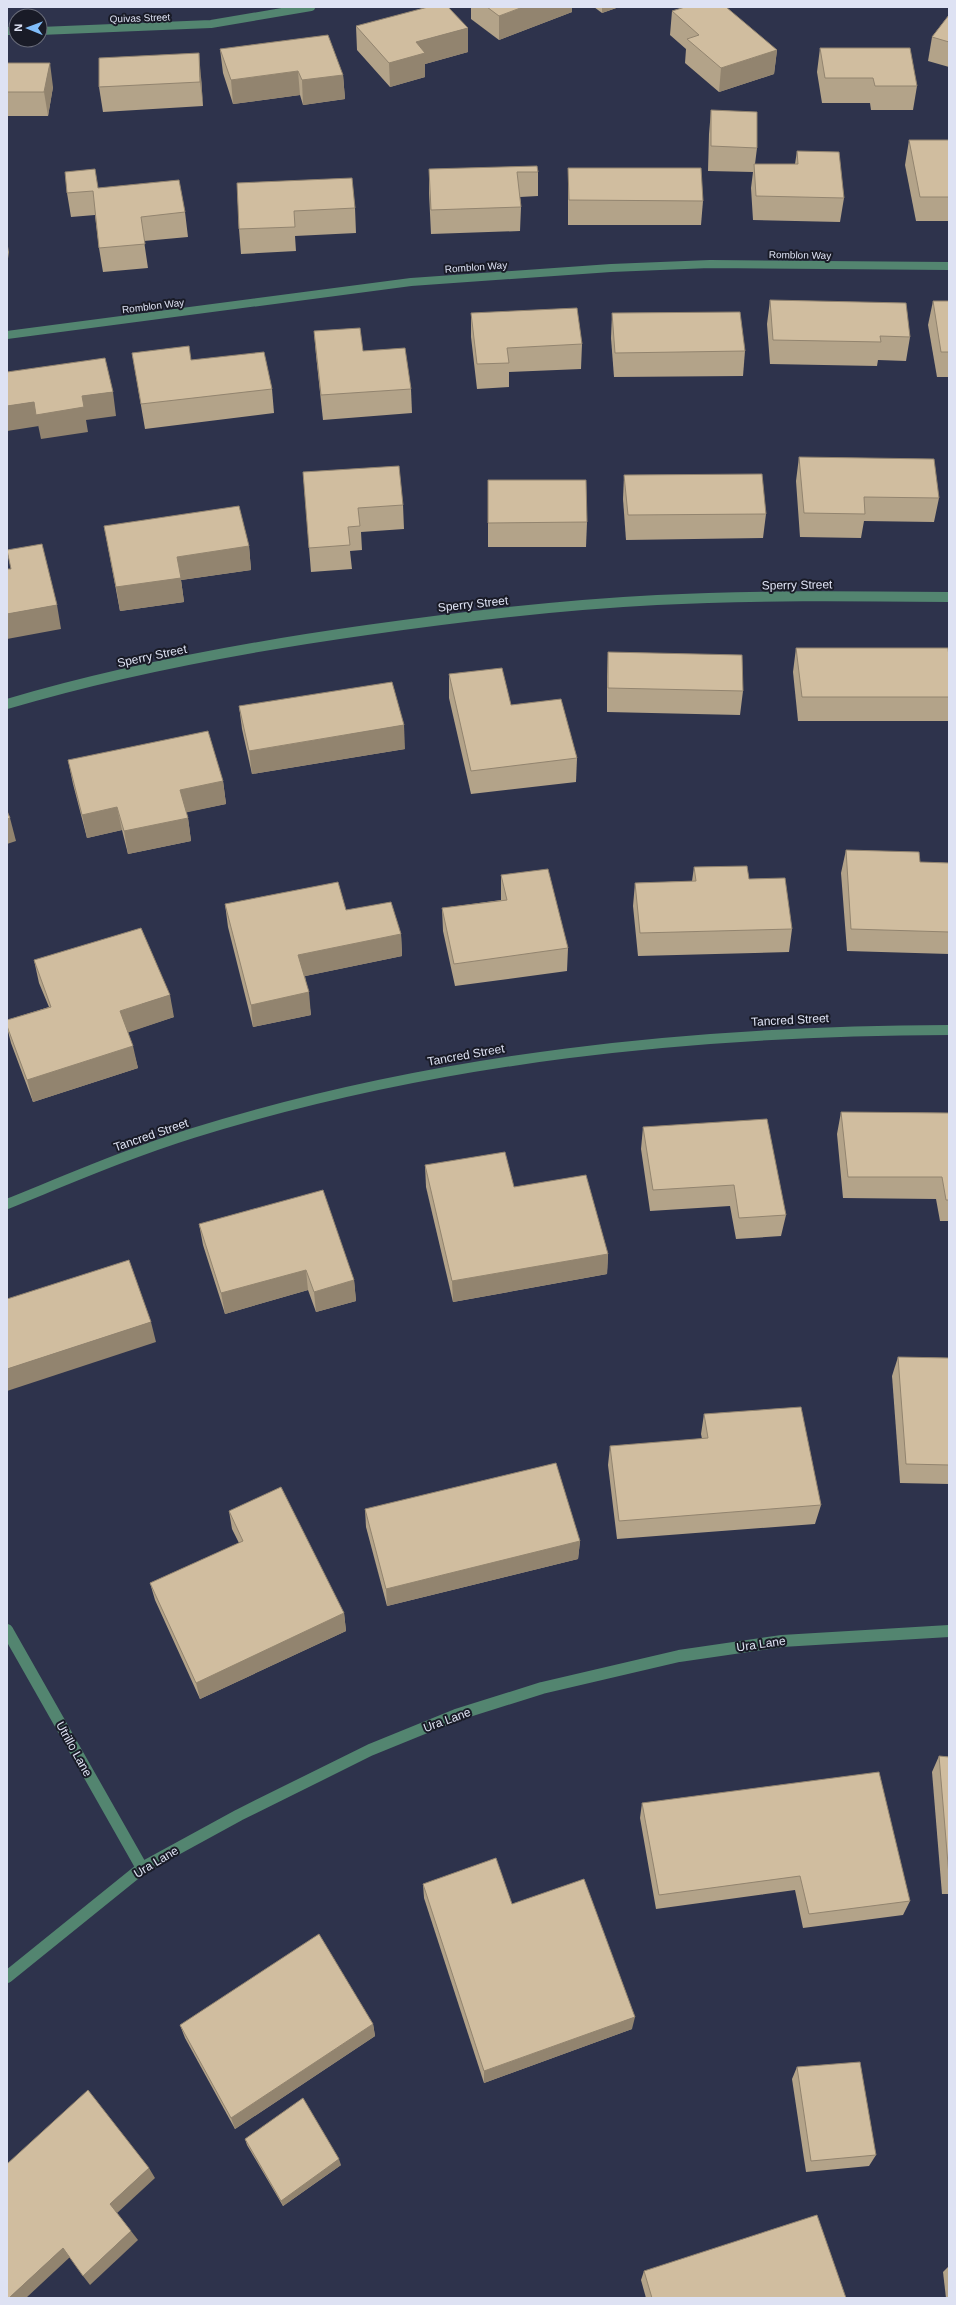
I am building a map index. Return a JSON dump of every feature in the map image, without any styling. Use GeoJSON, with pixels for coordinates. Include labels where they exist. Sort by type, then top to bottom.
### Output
{"type":"FeatureCollection","features":[{"type":"Feature","properties":{"kind":"street","name":"Quivas Street"},"geometry":{"type":"LineString","coordinates":[[48,31],[211,24],[311,7]]}},
{"type":"Feature","properties":{"kind":"street","name":"Romblon Way"},"geometry":{"type":"LineString","coordinates":[[7,335],[419,281],[611,268],[710,264],[949,266]]}},
{"type":"Feature","properties":{"kind":"street","name":"Sperry Street"},"geometry":{"type":"LineString","coordinates":[[7,704],[40,694],[161,665],[240,649],[407,623],[558,607],[658,600],[845,596],[949,597]]}},
{"type":"Feature","properties":{"kind":"street","name":"Tancred Street"},"geometry":{"type":"LineString","coordinates":[[7,1204],[97,1166],[186,1136],[295,1104],[434,1073],[558,1053],[649,1042],[802,1031],[949,1030]]}},
{"type":"Feature","properties":{"kind":"street","name":"Utrillo Lane"},"geometry":{"type":"LineString","coordinates":[[7,1630],[142,1868]]}},
{"type":"Feature","properties":{"kind":"street","name":"Ura Lane"},"geometry":{"type":"LineString","coordinates":[[7,1976],[142,1868],[239,1815],[370,1750],[456,1715],[542,1688],[680,1656],[782,1641],[949,1632]]}},
{"type":"Feature","properties":{"kind":"building"},"geometry":{"type":"Polygon","coordinates":[[[428,7],[448,7],[468,28],[416,42],[425,53],[389,63],[356,26],[428,7]]]}},
{"type":"Feature","properties":{"kind":"building"},"geometry":{"type":"Polygon","coordinates":[[[487,7],[523,7],[499,16],[487,7]]]}},
{"type":"Feature","properties":{"kind":"building"},"geometry":{"type":"Polygon","coordinates":[[[685,7],[726,7],[777,50],[721,68],[687,39],[699,35],[672,11],[685,7]]]}},
{"type":"Feature","properties":{"kind":"building"},"geometry":{"type":"Polygon","coordinates":[[[949,15],[949,42],[932,37],[949,15]]]}},
{"type":"Feature","properties":{"kind":"building"},"geometry":{"type":"Polygon","coordinates":[[[328,35],[343,75],[302,80],[298,71],[231,80],[220,49],[328,35]]]}},
{"type":"Feature","properties":{"kind":"building"},"geometry":{"type":"Polygon","coordinates":[[[820,48],[910,48],[917,86],[875,86],[873,78],[825,78],[820,48]]]}},
{"type":"Feature","properties":{"kind":"building"},"geometry":{"type":"Polygon","coordinates":[[[199,53],[200,82],[99,87],[99,58],[199,53]]]}},
{"type":"Feature","properties":{"kind":"building"},"geometry":{"type":"Polygon","coordinates":[[[7,63],[50,63],[44,92],[7,92],[7,63]]]}},
{"type":"Feature","properties":{"kind":"building"},"geometry":{"type":"Polygon","coordinates":[[[711,110],[757,112],[757,148],[711,146],[711,110]]]}},
{"type":"Feature","properties":{"kind":"building"},"geometry":{"type":"Polygon","coordinates":[[[909,140],[949,140],[949,197],[920,197],[909,140]]]}},
{"type":"Feature","properties":{"kind":"building"},"geometry":{"type":"Polygon","coordinates":[[[797,151],[839,152],[844,198],[756,196],[754,164],[798,164],[797,151]]]}},
{"type":"Feature","properties":{"kind":"building"},"geometry":{"type":"Polygon","coordinates":[[[537,166],[538,172],[517,172],[521,207],[431,210],[429,169],[537,166]]]}},
{"type":"Feature","properties":{"kind":"building"},"geometry":{"type":"Polygon","coordinates":[[[568,168],[701,168],[703,201],[569,200],[568,168]]]}},
{"type":"Feature","properties":{"kind":"building"},"geometry":{"type":"Polygon","coordinates":[[[95,169],[98,188],[179,180],[185,212],[141,217],[145,244],[99,248],[93,191],[67,193],[65,172],[95,169]]]}},
{"type":"Feature","properties":{"kind":"building"},"geometry":{"type":"Polygon","coordinates":[[[352,178],[355,208],[294,211],[295,227],[239,229],[237,183],[352,178]]]}},
{"type":"Feature","properties":{"kind":"building"},"geometry":{"type":"Polygon","coordinates":[[[770,300],[906,303],[910,337],[880,336],[881,342],[773,340],[770,300]]]}},
{"type":"Feature","properties":{"kind":"building"},"geometry":{"type":"Polygon","coordinates":[[[933,301],[949,301],[949,352],[941,352],[933,301]]]}},
{"type":"Feature","properties":{"kind":"building"},"geometry":{"type":"Polygon","coordinates":[[[577,308],[582,344],[507,348],[509,363],[477,364],[471,313],[577,308]]]}},
{"type":"Feature","properties":{"kind":"building"},"geometry":{"type":"Polygon","coordinates":[[[740,312],[745,351],[615,353],[612,313],[740,312]]]}},
{"type":"Feature","properties":{"kind":"building"},"geometry":{"type":"Polygon","coordinates":[[[360,328],[363,351],[405,348],[411,389],[321,395],[314,331],[360,328]]]}},
{"type":"Feature","properties":{"kind":"building"},"geometry":{"type":"Polygon","coordinates":[[[189,346],[191,360],[264,352],[272,389],[141,404],[132,353],[189,346]]]}},
{"type":"Feature","properties":{"kind":"building"},"geometry":{"type":"Polygon","coordinates":[[[105,358],[113,392],[82,396],[84,407],[36,415],[34,402],[7,406],[7,372],[105,358]]]}},
{"type":"Feature","properties":{"kind":"building"},"geometry":{"type":"Polygon","coordinates":[[[799,457],[934,459],[939,498],[864,497],[865,514],[804,513],[799,457]]]}},
{"type":"Feature","properties":{"kind":"building"},"geometry":{"type":"Polygon","coordinates":[[[399,466],[403,505],[358,508],[360,526],[348,527],[350,545],[309,548],[303,472],[399,466]]]}},
{"type":"Feature","properties":{"kind":"building"},"geometry":{"type":"Polygon","coordinates":[[[762,474],[766,514],[628,515],[624,475],[762,474]]]}},
{"type":"Feature","properties":{"kind":"building"},"geometry":{"type":"Polygon","coordinates":[[[488,480],[586,480],[587,522],[488,523],[488,480]]]}},
{"type":"Feature","properties":{"kind":"building"},"geometry":{"type":"Polygon","coordinates":[[[239,506],[249,546],[177,557],[181,578],[116,587],[104,526],[239,506]]]}},
{"type":"Feature","properties":{"kind":"building"},"geometry":{"type":"Polygon","coordinates":[[[42,544],[57,605],[7,614],[7,569],[11,569],[7,550],[42,544]]]}},
{"type":"Feature","properties":{"kind":"building"},"geometry":{"type":"Polygon","coordinates":[[[796,648],[948,648],[949,697],[802,697],[796,648]]]}},
{"type":"Feature","properties":{"kind":"building"},"geometry":{"type":"Polygon","coordinates":[[[608,652],[742,655],[743,691],[608,688],[608,652]]]}},
{"type":"Feature","properties":{"kind":"building"},"geometry":{"type":"Polygon","coordinates":[[[502,668],[511,705],[561,699],[577,758],[471,771],[449,674],[502,668]]]}},
{"type":"Feature","properties":{"kind":"building"},"geometry":{"type":"Polygon","coordinates":[[[392,682],[404,725],[249,751],[239,706],[392,682]]]}},
{"type":"Feature","properties":{"kind":"building"},"geometry":{"type":"Polygon","coordinates":[[[208,731],[223,781],[180,790],[188,818],[124,831],[117,807],[82,815],[68,760],[208,731]]]}},
{"type":"Feature","properties":{"kind":"building"},"geometry":{"type":"Polygon","coordinates":[[[7,811],[10,818],[7,819],[7,811]]]}},
{"type":"Feature","properties":{"kind":"building"},"geometry":{"type":"Polygon","coordinates":[[[846,850],[919,852],[920,862],[949,863],[949,932],[851,929],[846,850]]]}},
{"type":"Feature","properties":{"kind":"building"},"geometry":{"type":"Polygon","coordinates":[[[747,866],[749,879],[785,878],[792,929],[640,933],[635,883],[696,881],[694,867],[747,866]]]}},
{"type":"Feature","properties":{"kind":"building"},"geometry":{"type":"Polygon","coordinates":[[[548,869],[568,948],[454,964],[442,908],[507,900],[501,875],[548,869]]]}},
{"type":"Feature","properties":{"kind":"building"},"geometry":{"type":"Polygon","coordinates":[[[338,882],[346,910],[391,902],[401,934],[298,955],[309,992],[251,1005],[225,904],[338,882]]]}},
{"type":"Feature","properties":{"kind":"building"},"geometry":{"type":"Polygon","coordinates":[[[141,928],[170,995],[120,1011],[133,1046],[27,1080],[7,1026],[7,1020],[51,1007],[34,960],[141,928]]]}},
{"type":"Feature","properties":{"kind":"building"},"geometry":{"type":"Polygon","coordinates":[[[841,1112],[949,1113],[949,1200],[946,1200],[942,1177],[848,1177],[841,1112]]]}},
{"type":"Feature","properties":{"kind":"building"},"geometry":{"type":"Polygon","coordinates":[[[767,1119],[786,1215],[739,1218],[734,1185],[653,1190],[643,1127],[767,1119]]]}},
{"type":"Feature","properties":{"kind":"building"},"geometry":{"type":"Polygon","coordinates":[[[505,1152],[514,1187],[586,1175],[608,1254],[452,1281],[425,1165],[505,1152]]]}},
{"type":"Feature","properties":{"kind":"building"},"geometry":{"type":"Polygon","coordinates":[[[323,1190],[354,1280],[314,1292],[306,1270],[221,1293],[199,1224],[323,1190]]]}},
{"type":"Feature","properties":{"kind":"building"},"geometry":{"type":"Polygon","coordinates":[[[129,1260],[151,1322],[7,1369],[7,1299],[129,1260]]]}},
{"type":"Feature","properties":{"kind":"building"},"geometry":{"type":"Polygon","coordinates":[[[898,1357],[949,1358],[949,1465],[906,1464],[898,1357]]]}},
{"type":"Feature","properties":{"kind":"building"},"geometry":{"type":"Polygon","coordinates":[[[801,1407],[821,1505],[619,1521],[610,1446],[708,1438],[704,1414],[801,1407]]]}},
{"type":"Feature","properties":{"kind":"building"},"geometry":{"type":"Polygon","coordinates":[[[556,1463],[580,1541],[386,1589],[365,1509],[556,1463]]]}},
{"type":"Feature","properties":{"kind":"building"},"geometry":{"type":"Polygon","coordinates":[[[281,1487],[344,1613],[196,1683],[150,1583],[243,1541],[229,1511],[281,1487]]]}},
{"type":"Feature","properties":{"kind":"building"},"geometry":{"type":"Polygon","coordinates":[[[939,1756],[949,1757],[949,1876],[939,1756]]]}},
{"type":"Feature","properties":{"kind":"building"},"geometry":{"type":"Polygon","coordinates":[[[879,1772],[910,1901],[809,1914],[800,1876],[659,1895],[642,1803],[879,1772]]]}},
{"type":"Feature","properties":{"kind":"building"},"geometry":{"type":"Polygon","coordinates":[[[496,1858],[512,1904],[584,1879],[635,2017],[484,2071],[423,1884],[496,1858]]]}},
{"type":"Feature","properties":{"kind":"building"},"geometry":{"type":"Polygon","coordinates":[[[319,1934],[373,2024],[231,2118],[180,2025],[319,1934]]]}},
{"type":"Feature","properties":{"kind":"building"},"geometry":{"type":"Polygon","coordinates":[[[860,2062],[876,2155],[811,2161],[797,2067],[860,2062]]]}},
{"type":"Feature","properties":{"kind":"building"},"geometry":{"type":"Polygon","coordinates":[[[88,2090],[149,2168],[110,2204],[131,2231],[83,2276],[63,2248],[9,2298],[7,2298],[7,2164],[88,2090]]]}},
{"type":"Feature","properties":{"kind":"building"},"geometry":{"type":"Polygon","coordinates":[[[303,2098],[339,2159],[281,2201],[245,2139],[303,2098]]]}},
{"type":"Feature","properties":{"kind":"building"},"geometry":{"type":"Polygon","coordinates":[[[817,2215],[846,2298],[652,2298],[644,2271],[817,2215]]]}}]}
